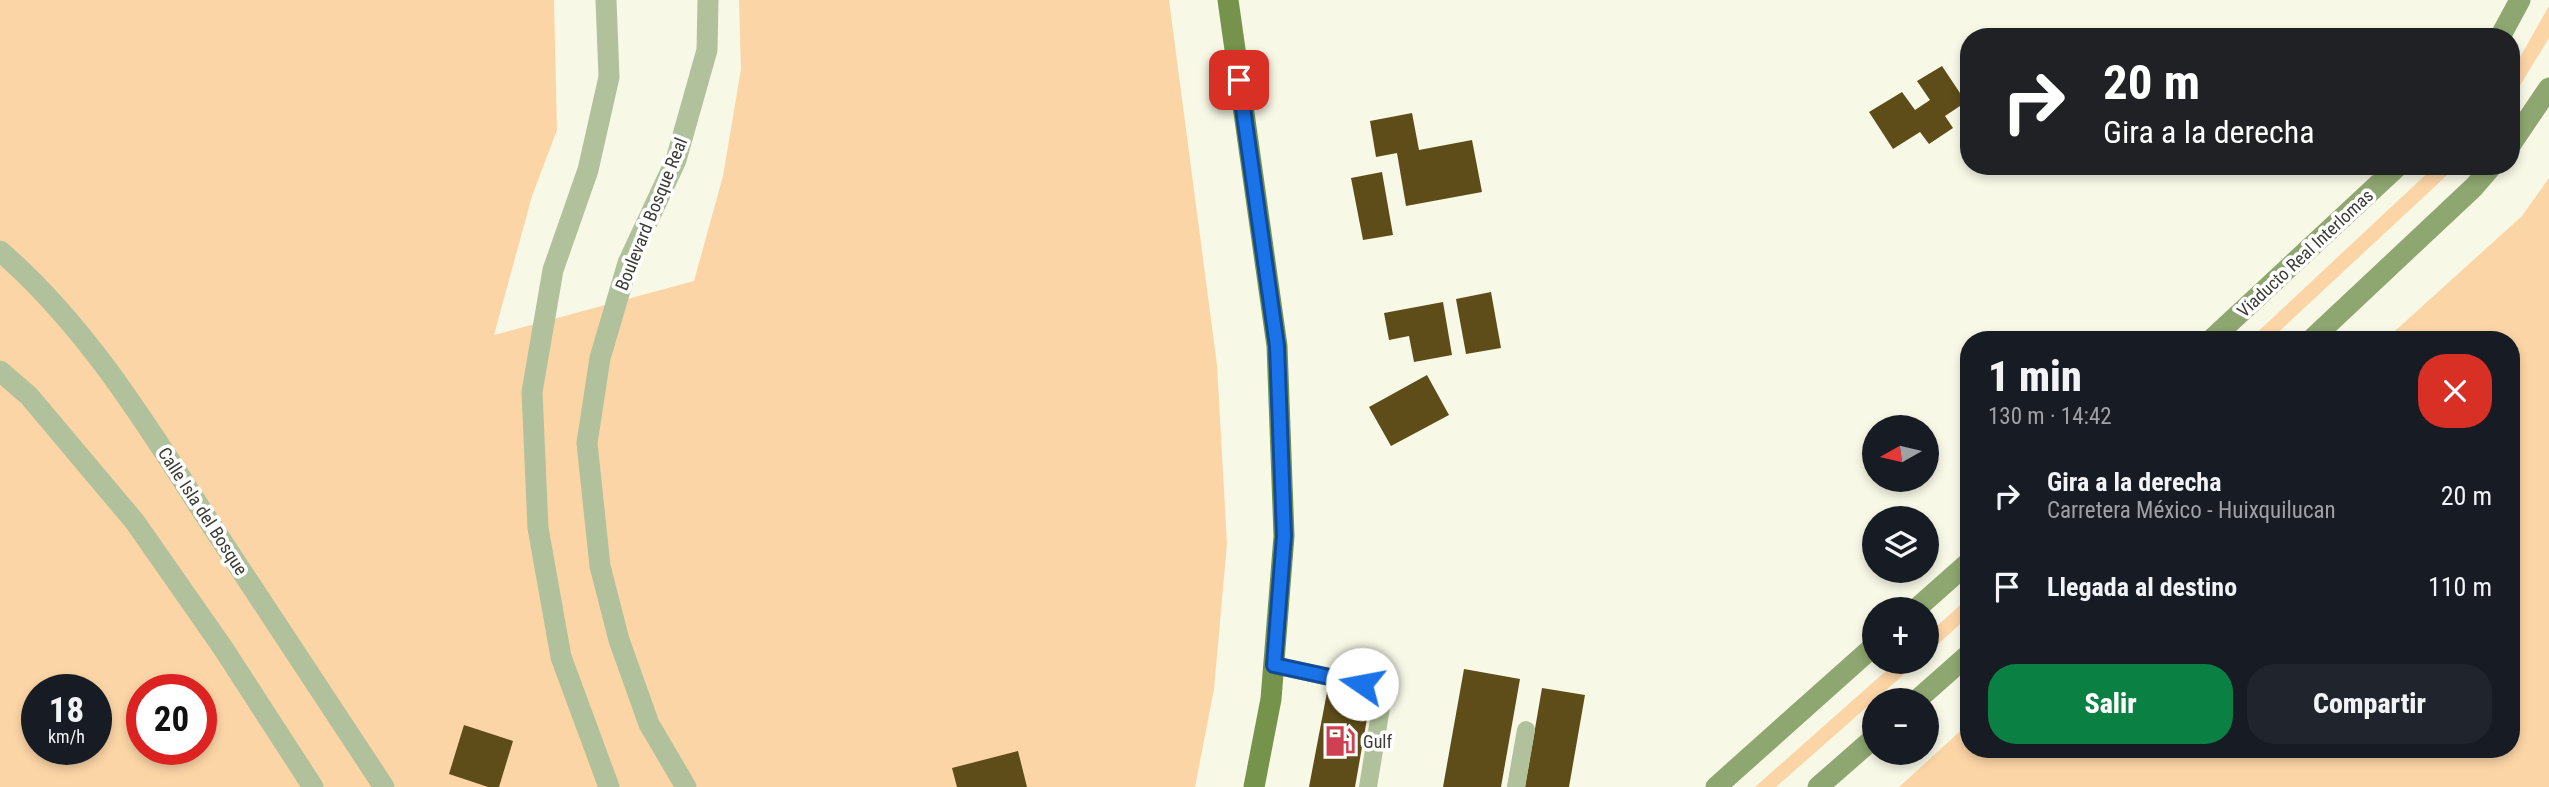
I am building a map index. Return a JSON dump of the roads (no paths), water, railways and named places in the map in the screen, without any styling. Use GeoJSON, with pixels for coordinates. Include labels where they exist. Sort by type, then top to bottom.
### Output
{"type":"FeatureCollection","features":[{"type":"Feature","properties":{"kind":"main road"},"geometry":{"type":"LineString","coordinates":[[1228,0],[1277,346],[1284,536],[1271,699],[1254,787]]}},
{"type":"Feature","properties":{"kind":"main road"},"geometry":{"type":"LineString","coordinates":[[2505,28],[2520,0]]}},
{"type":"Feature","properties":{"kind":"main road"},"geometry":{"type":"LineString","coordinates":[[2520,131],[2549,88]]}},
{"type":"Feature","properties":{"kind":"main road","name":"Viaducto Real Interlomas"},"geometry":{"type":"LineString","coordinates":[[2221,331],[2388,175]]}},
{"type":"Feature","properties":{"kind":"main road"},"geometry":{"type":"LineString","coordinates":[[2321,331],[2484,175]]}},
{"type":"Feature","properties":{"kind":"main road"},"geometry":{"type":"LineString","coordinates":[[1930,597],[1960,570]]}},
{"type":"Feature","properties":{"kind":"main road"},"geometry":{"type":"LineString","coordinates":[[1716,787],[1862,657]]}},
{"type":"Feature","properties":{"kind":"main road"},"geometry":{"type":"LineString","coordinates":[[1931,688],[1960,662]]}},
{"type":"Feature","properties":{"kind":"main road"},"geometry":{"type":"LineString","coordinates":[[1818,787],[1862,748]]}},
{"type":"Feature","properties":{"kind":"street"},"geometry":{"type":"LineString","coordinates":[[606,0],[609,77],[588,170],[552,270],[532,392],[538,528],[561,657],[609,787]]}},
{"type":"Feature","properties":{"kind":"street","name":"Boulevard Bosque Real"},"geometry":{"type":"LineString","coordinates":[[686,787],[649,724],[619,640],[600,566],[587,443],[600,358],[628,263],[676,160],[707,50],[708,0]]}},
{"type":"Feature","properties":{"kind":"street","name":"Calle Isla del Bosque"},"geometry":{"type":"LineString","coordinates":[[0,251],[29,276],[88,345],[153,435],[384,787]]}},
{"type":"Feature","properties":{"kind":"street"},"geometry":{"type":"LineString","coordinates":[[0,371],[29,396],[135,522],[223,648],[313,787]]}},
{"type":"Feature","properties":{"kind":"lane"},"geometry":{"type":"LineString","coordinates":[[1274,665],[1384,689],[1368,787]]}},
{"type":"Feature","properties":{"kind":"lane"},"geometry":{"type":"LineString","coordinates":[[1516,787],[1526,730]]}},
{"type":"Feature","properties":{"kind":"place","name":"Gulf"},"geometry":{"type":"Point","coordinates":[1340,741]}}]}
